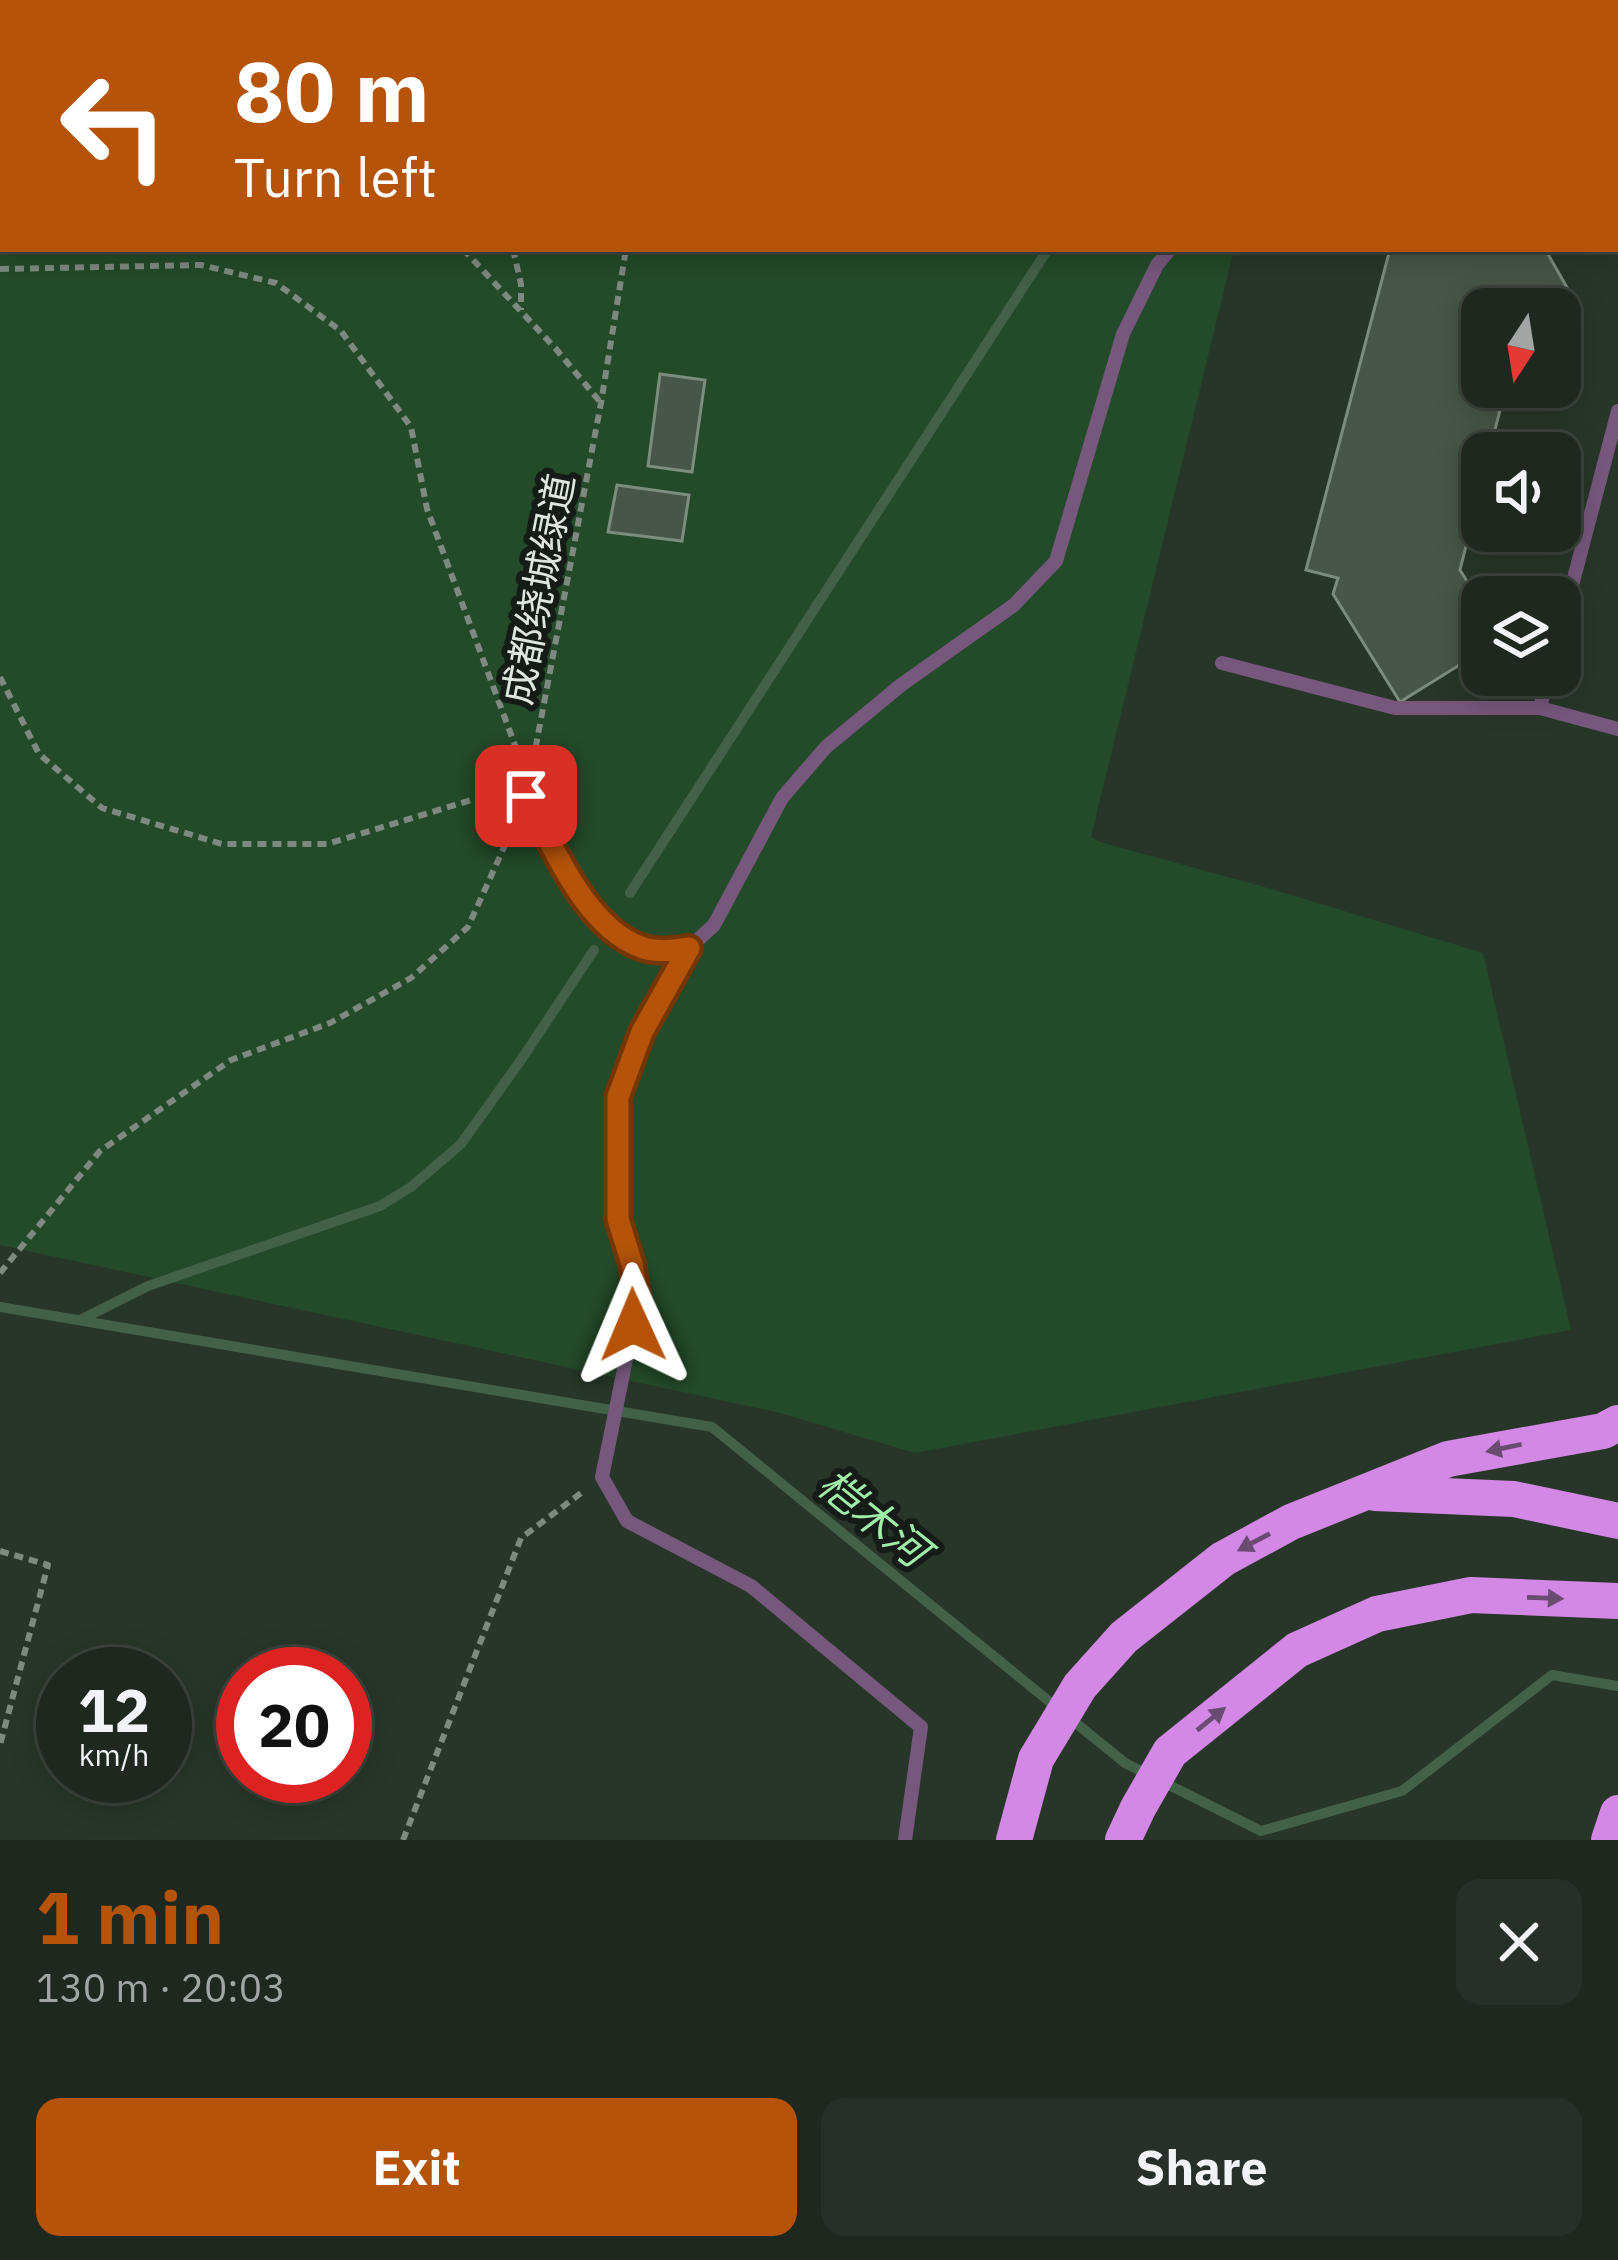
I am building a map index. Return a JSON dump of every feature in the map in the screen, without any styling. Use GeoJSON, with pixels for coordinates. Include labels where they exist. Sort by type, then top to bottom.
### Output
{"type":"FeatureCollection","features":[{"type":"Feature","properties":{"kind":"highway"},"geometry":{"type":"LineString","coordinates":[[1014,1840],[1036,1760],[1080,1686],[1124,1637],[1223,1559],[1291,1522],[1448,1460],[1603,1431],[1618,1423]]}},
{"type":"Feature","properties":{"kind":"highway"},"geometry":{"type":"LineString","coordinates":[[1360,1493],[1514,1499],[1618,1521]]}},
{"type":"Feature","properties":{"kind":"highway"},"geometry":{"type":"LineString","coordinates":[[1131,1829],[1171,1752],[1297,1650],[1377,1614],[1471,1595],[1618,1600]]}},
{"type":"Feature","properties":{"kind":"highway"},"geometry":{"type":"LineString","coordinates":[[1609,1840],[1618,1814]]}},
{"type":"Feature","properties":{"kind":"lane"},"geometry":{"type":"LineString","coordinates":[[905,1840],[921,1727],[752,1586],[627,1521],[602,1477],[638,1301],[618,1219],[618,1097],[642,1032],[689,948],[714,925],[782,798],[826,747],[901,685],[1014,605],[1056,561],[1123,334],[1168,252]]}},
{"type":"Feature","properties":{"kind":"lane"},"geometry":{"type":"LineString","coordinates":[[1574,576],[1618,411]]}},
{"type":"Feature","properties":{"kind":"lane"},"geometry":{"type":"LineString","coordinates":[[1222,663],[1395,708],[1540,707],[1618,729]]}},
{"type":"Feature","properties":{"kind":"lane"},"geometry":{"type":"LineString","coordinates":[[1540,707],[1543,696]]}},
{"type":"Feature","properties":{"kind":"lane"},"geometry":{"type":"LineString","coordinates":[[528,789],[559,858],[596,918],[640,947],[689,948]]}},
{"type":"Feature","properties":{"kind":"path"},"geometry":{"type":"LineString","coordinates":[[466,252],[601,403]]}},
{"type":"Feature","properties":{"kind":"path"},"geometry":{"type":"LineString","coordinates":[[514,252],[521,313]]}},
{"type":"Feature","properties":{"kind":"path","name":"成都绕城绿道"},"geometry":{"type":"LineString","coordinates":[[0,1273],[100,1151],[232,1060],[331,1023],[411,978],[468,927],[528,789],[626,252]]}},
{"type":"Feature","properties":{"kind":"path"},"geometry":{"type":"LineString","coordinates":[[0,269],[201,265],[276,283],[341,331],[411,427],[428,509],[528,789],[327,844],[222,844],[102,808],[39,754],[0,677]]}},
{"type":"Feature","properties":{"kind":"path"},"geometry":{"type":"LineString","coordinates":[[403,1840],[520,1538],[602,1477]]}},
{"type":"Feature","properties":{"kind":"path"},"geometry":{"type":"LineString","coordinates":[[0,1551],[48,1565],[0,1745]]}},
{"type":"Feature","properties":{"kind":"green space"},"geometry":{"type":"Polygon","coordinates":[[[0,252],[1233,252],[1091,837],[1483,953],[1571,1330],[915,1453],[780,1413],[0,1245],[0,252]]]}},
{"type":"Feature","properties":{"kind":"building"},"geometry":{"type":"Polygon","coordinates":[[[1389,252],[1547,252],[1567,288],[1461,288],[1461,408],[1501,408],[1494,432],[1461,432],[1461,664],[1400,702],[1333,594],[1338,578],[1306,570],[1389,252]]]}},
{"type":"Feature","properties":{"kind":"building"},"geometry":{"type":"Polygon","coordinates":[[[660,374],[705,380],[692,472],[648,466],[660,374]]]}},
{"type":"Feature","properties":{"kind":"building"},"geometry":{"type":"Polygon","coordinates":[[[617,485],[689,495],[682,541],[608,532],[617,485]]]}},
{"type":"Feature","properties":{"kind":"waterway"},"geometry":{"type":"LineString","coordinates":[[630,893],[1046,252]]}},
{"type":"Feature","properties":{"kind":"waterway"},"geometry":{"type":"LineString","coordinates":[[82,1319],[148,1286],[380,1206],[411,1187],[461,1144],[594,950]]}},
{"type":"Feature","properties":{"kind":"waterway","name":"桤木河"},"geometry":{"type":"LineString","coordinates":[[0,1307],[712,1427],[1125,1763],[1261,1831],[1402,1791],[1552,1675],[1618,1686]]}},
{"type":"Feature","properties":{"kind":"route"},"geometry":{"type":"LineString","coordinates":[[526,796],[596,918],[640,947],[689,948],[642,1032],[618,1097],[618,1219],[638,1301],[633,1325]]}}]}
